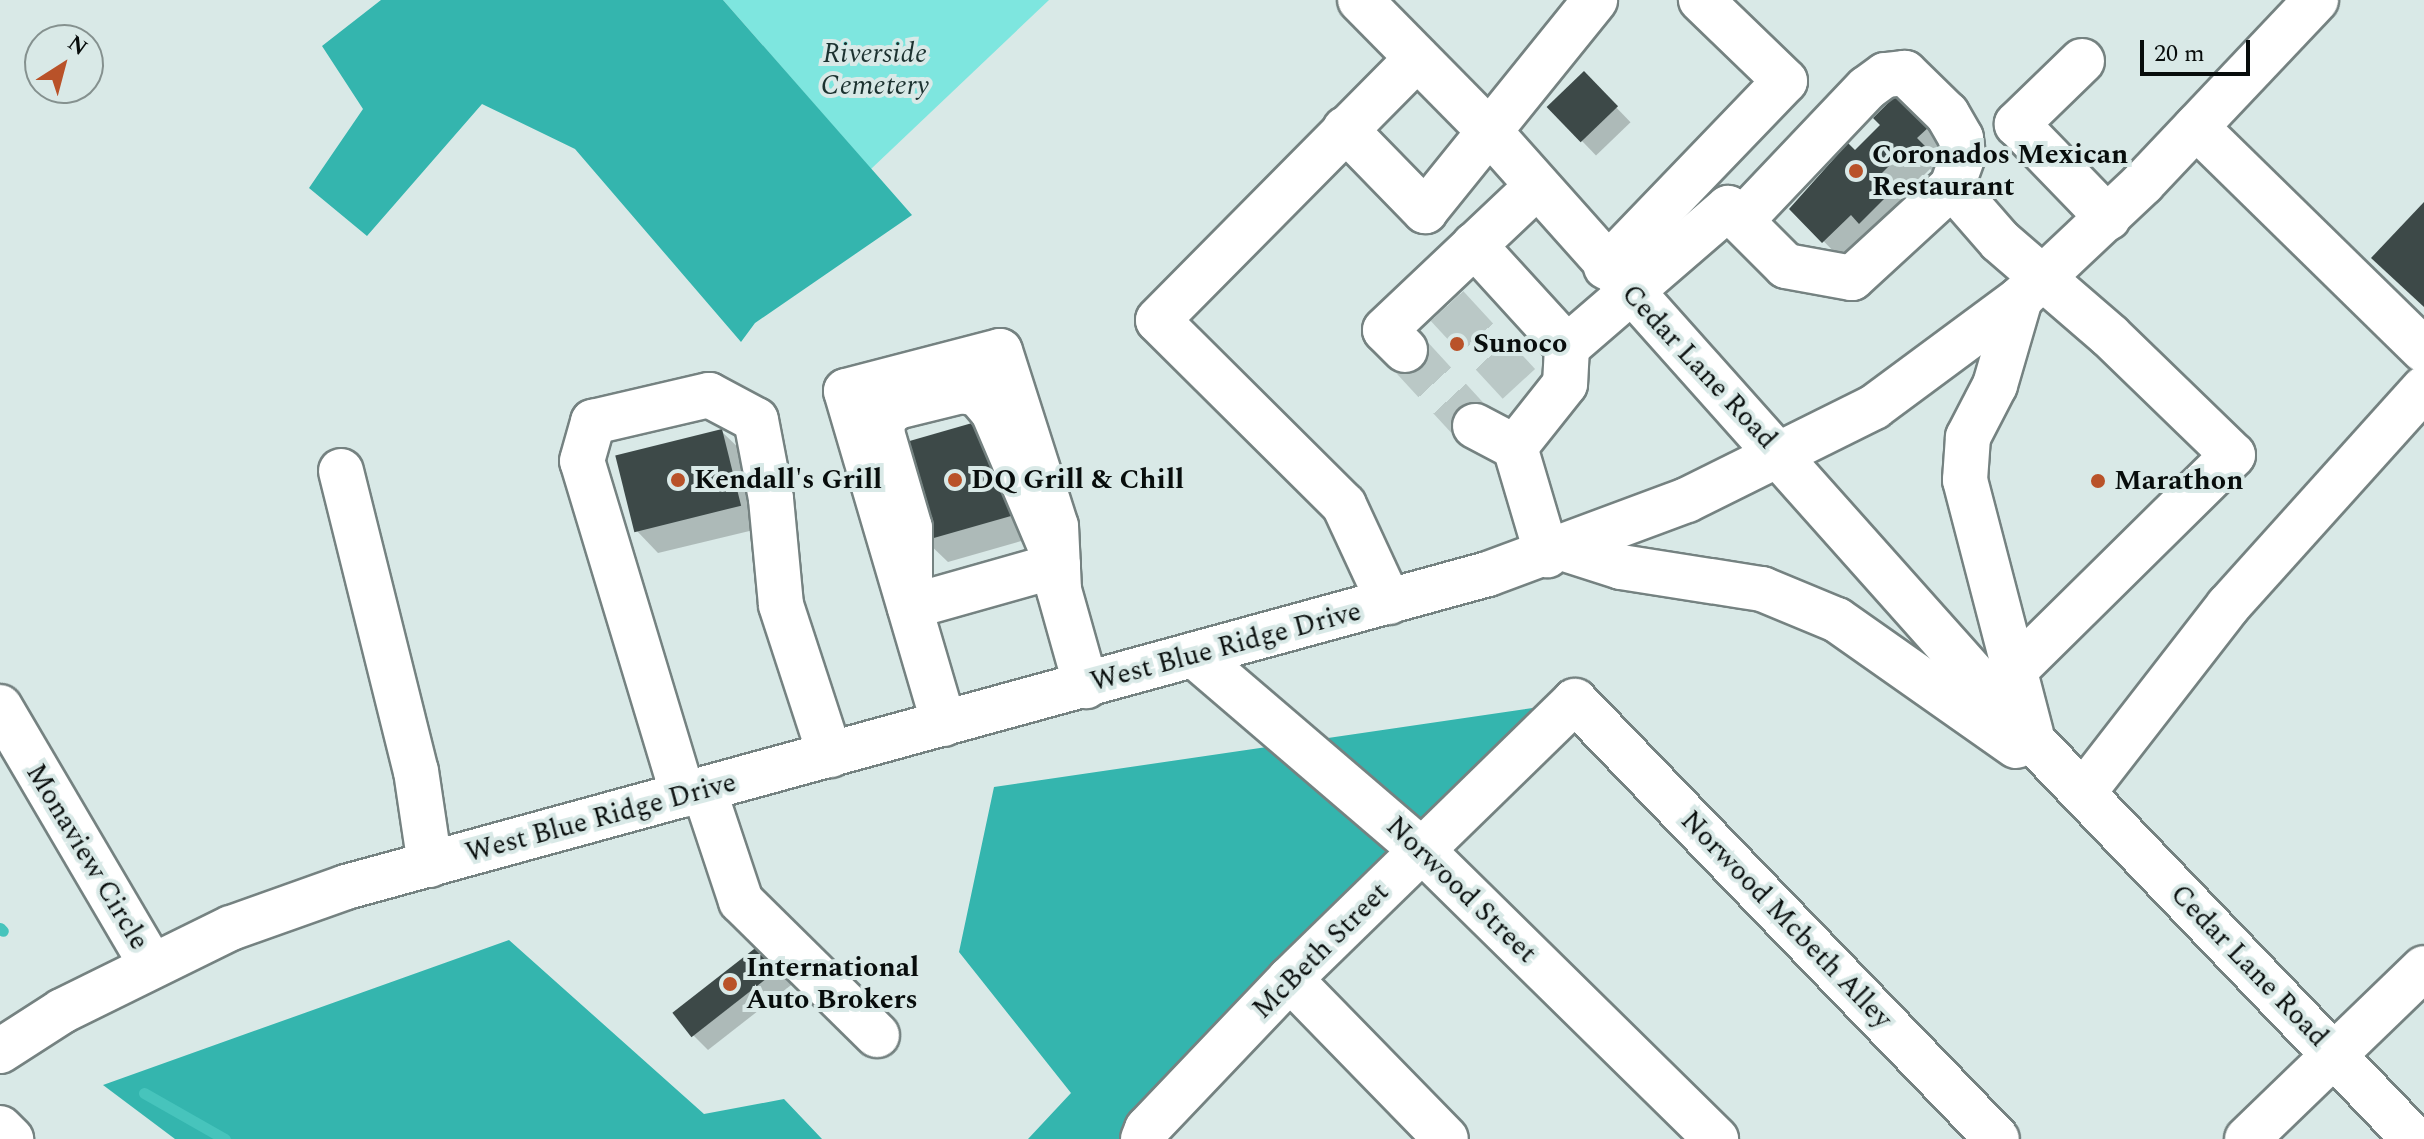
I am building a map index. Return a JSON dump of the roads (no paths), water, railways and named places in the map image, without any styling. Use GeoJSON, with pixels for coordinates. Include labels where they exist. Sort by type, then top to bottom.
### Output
{"type":"FeatureCollection","features":[{"type":"Feature","properties":{"kind":"main road","name":"Cedar Lane Road"},"geometry":{"type":"LineString","coordinates":[[1360,0],[1489,131],[1618,281],[1779,452],[2032,740],[2414,1139]]}},
{"type":"Feature","properties":{"kind":"main road"},"geometry":{"type":"LineString","coordinates":[[1345,129],[1425,211],[1595,0]]}},
{"type":"Feature","properties":{"kind":"main road"},"geometry":{"type":"LineString","coordinates":[[1556,552],[1515,447],[1532,398],[1565,384],[1567,347],[1785,81],[1701,0]]}},
{"type":"Feature","properties":{"kind":"main road","name":"West Blue Ridge Drive"},"geometry":{"type":"LineString","coordinates":[[0,1051],[62,1011],[231,928],[430,865],[1389,602],[1556,552],[1687,500],[1874,407],[2032,288],[2108,218],[2316,0]]}},
{"type":"Feature","properties":{"kind":"main road"},"geometry":{"type":"LineString","coordinates":[[1389,602],[1344,505],[1158,320],[1417,58]]}},
{"type":"Feature","properties":{"kind":"main road"},"geometry":{"type":"LineString","coordinates":[[2082,61],[2017,124],[2108,218]]}},
{"type":"Feature","properties":{"kind":"main road"},"geometry":{"type":"LineString","coordinates":[[1618,281],[1728,208],[1741,221],[1786,266],[1852,278],[1952,186],[1963,155],[1961,138],[1947,114],[1905,73],[1885,75],[1867,88],[1741,221]]}},
{"type":"Feature","properties":{"kind":"main road"},"geometry":{"type":"LineString","coordinates":[[2196,127],[2424,350]]}},
{"type":"Feature","properties":{"kind":"main road"},"geometry":{"type":"LineString","coordinates":[[1952,186],[2032,288],[2233,455],[2017,668]]}},
{"type":"Feature","properties":{"kind":"main road"},"geometry":{"type":"LineString","coordinates":[[1405,350],[1385,330],[1438,297],[1474,245],[1536,187]]}},
{"type":"Feature","properties":{"kind":"main road"},"geometry":{"type":"LineString","coordinates":[[1474,245],[1567,347]]}},
{"type":"Feature","properties":{"kind":"main road"},"geometry":{"type":"LineString","coordinates":[[2032,288],[1995,385],[1968,437],[1965,480],[2017,668],[2032,740]]}},
{"type":"Feature","properties":{"kind":"main road"},"geometry":{"type":"LineString","coordinates":[[944,724],[846,391],[1000,351],[1056,526],[1059,590],[1086,686]]}},
{"type":"Feature","properties":{"kind":"main road"},"geometry":{"type":"LineString","coordinates":[[2083,793],[2228,606],[2424,388]]}},
{"type":"Feature","properties":{"kind":"main road"},"geometry":{"type":"LineString","coordinates":[[830,755],[781,605],[771,499],[756,420],[709,395],[593,422],[582,461],[694,792],[741,901],[877,1035]]}},
{"type":"Feature","properties":{"kind":"main road"},"geometry":{"type":"LineString","coordinates":[[1475,426],[1515,447]]}},
{"type":"Feature","properties":{"kind":"main road"},"geometry":{"type":"LineString","coordinates":[[341,471],[416,771],[430,865]]}},
{"type":"Feature","properties":{"kind":"main road","name":"Cedar Lane Road"},"geometry":{"type":"LineString","coordinates":[[1556,552],[1621,567],[1762,589],[1837,620],[2083,793]]}},
{"type":"Feature","properties":{"kind":"main road"},"geometry":{"type":"LineString","coordinates":[[910,607],[1058,565]]}},
{"type":"Feature","properties":{"kind":"main road","name":"Norwood Street"},"geometry":{"type":"LineString","coordinates":[[1194,655],[1423,851],[1716,1139]]}},
{"type":"Feature","properties":{"kind":"main road","name":"McBeth Street"},"geometry":{"type":"LineString","coordinates":[[1149,1136],[1290,979],[1575,701]]}},
{"type":"Feature","properties":{"kind":"main road","name":"Norwood Mcbeth Alley"},"geometry":{"type":"LineString","coordinates":[[1575,701],[1997,1139]]}},
{"type":"Feature","properties":{"kind":"main road","name":"Monaview Circle"},"geometry":{"type":"LineString","coordinates":[[0,707],[152,966]]}},
{"type":"Feature","properties":{"kind":"main road"},"geometry":{"type":"LineString","coordinates":[[2247,1139],[2424,968]]}},
{"type":"Feature","properties":{"kind":"main road"},"geometry":{"type":"LineString","coordinates":[[1290,979],[1446,1139]]}},
{"type":"Feature","properties":{"kind":"main road"},"geometry":{"type":"LineString","coordinates":[[0,1128],[11,1139]]}},
{"type":"Feature","properties":{"kind":"waterway"},"geometry":{"type":"LineString","coordinates":[[0,928],[3,931]]}},
{"type":"Feature","properties":{"kind":"waterway"},"geometry":{"type":"LineString","coordinates":[[144,1093],[225,1139]]}},
{"type":"Feature","properties":{"kind":"tunnel"},"geometry":{"type":"LineString","coordinates":[[1447,306],[1519,384]]}},
{"type":"Feature","properties":{"kind":"tunnel"},"geometry":{"type":"LineString","coordinates":[[1405,350],[1475,426]]}},
{"type":"Feature","properties":{"kind":"place","name":"Coronados Mexican Restaurant"},"geometry":{"type":"Point","coordinates":[1856,171]}},
{"type":"Feature","properties":{"kind":"place","name":"Sunoco"},"geometry":{"type":"Point","coordinates":[1457,344]}},
{"type":"Feature","properties":{"kind":"place","name":"Kendall's Grill"},"geometry":{"type":"Point","coordinates":[678,480]}},
{"type":"Feature","properties":{"kind":"place","name":"DQ Grill & Chill"},"geometry":{"type":"Point","coordinates":[955,480]}},
{"type":"Feature","properties":{"kind":"place","name":"Marathon"},"geometry":{"type":"Point","coordinates":[2098,481]}},
{"type":"Feature","properties":{"kind":"place","name":"International Auto Brokers"},"geometry":{"type":"Point","coordinates":[730,984]}},
{"type":"Feature","properties":{"kind":"park label","name":"Riverside Cemetery"},"geometry":{"type":"Point","coordinates":[875,70]}}]}
